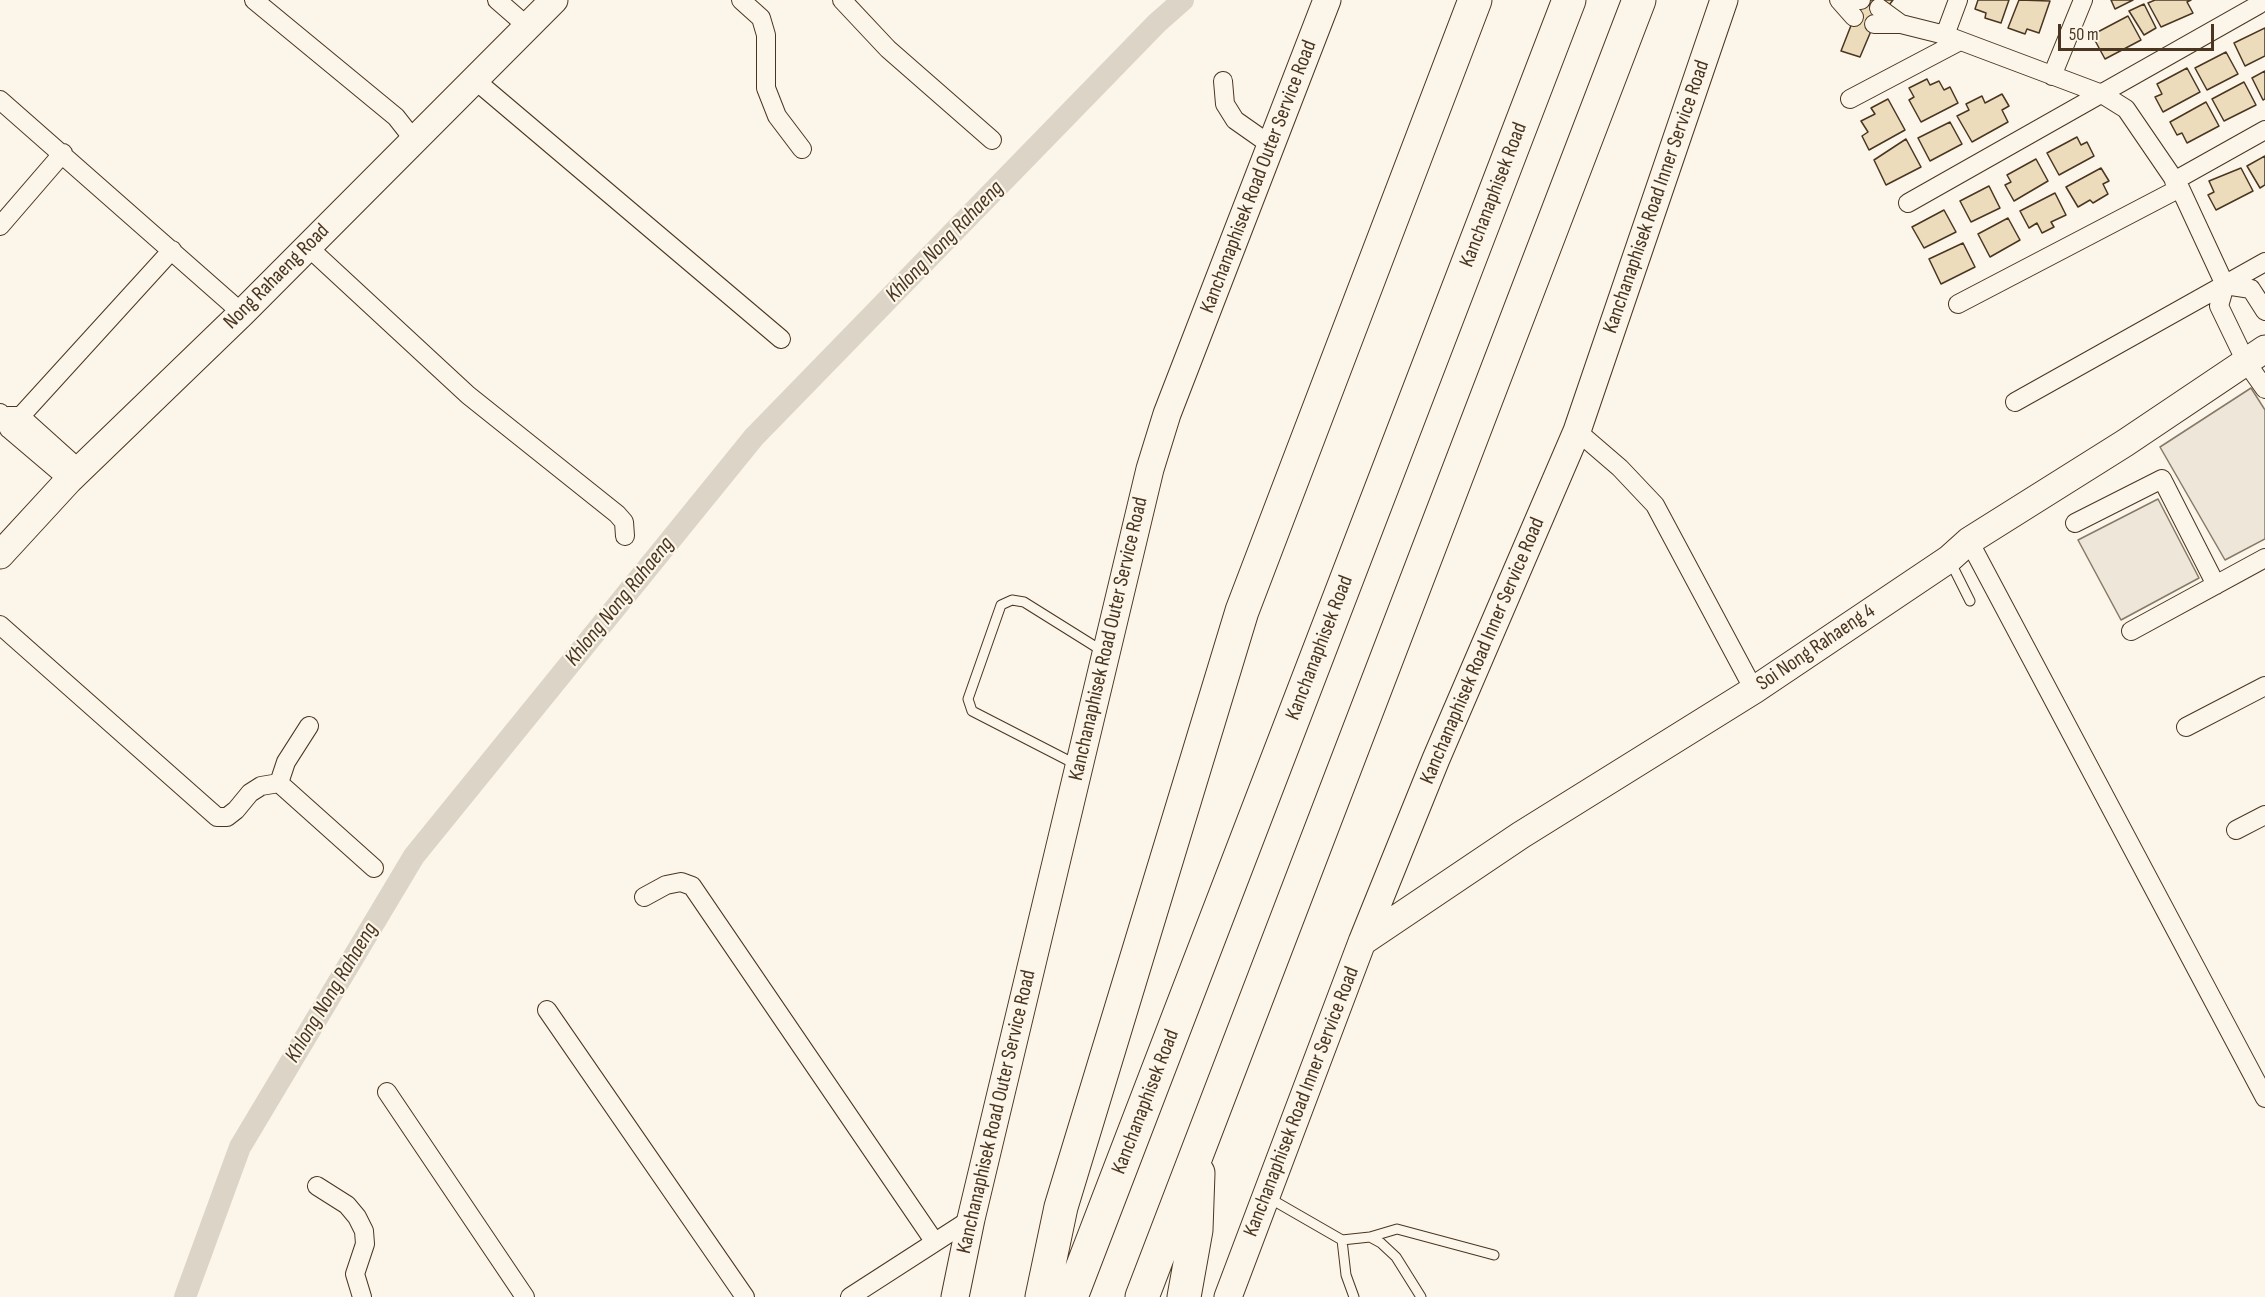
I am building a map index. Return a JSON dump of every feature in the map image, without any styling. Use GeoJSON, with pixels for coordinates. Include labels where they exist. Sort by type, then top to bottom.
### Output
{"type":"FeatureCollection","features":[{"type":"Feature","properties":{"kind":"highway"},"geometry":{"type":"LineString","coordinates":[[1042,1297],[1061,1207],[1242,611],[1475,0]]}},
{"type":"Feature","properties":{"kind":"highway","name":"Kanchanaphisek Road"},"geometry":{"type":"LineString","coordinates":[[1071,1297],[1569,0]]}},
{"type":"Feature","properties":{"kind":"highway"},"geometry":{"type":"LineString","coordinates":[[1143,1297],[1639,0]]}},
{"type":"Feature","properties":{"kind":"highway"},"geometry":{"type":"LineString","coordinates":[[1184,1297],[1196,1230],[1199,1148]]}},
{"type":"Feature","properties":{"kind":"main road","name":"Nong Rahaeng Road"},"geometry":{"type":"LineString","coordinates":[[0,555],[74,475],[242,313],[554,0]]}},
{"type":"Feature","properties":{"kind":"main road","name":"Kanchanaphisek Road Outer Service Road"},"geometry":{"type":"LineString","coordinates":[[955,1297],[971,1220],[1150,469],[1167,414],[1327,0]]}},
{"type":"Feature","properties":{"kind":"main road","name":"Kanchanaphisek Road Inner Service Road"},"geometry":{"type":"LineString","coordinates":[[1228,1297],[1362,942],[1436,759],[1577,431],[1724,0]]}},
{"type":"Feature","properties":{"kind":"main road","name":"Soi Nong Rahaeng 4"},"geometry":{"type":"LineString","coordinates":[[1362,942],[1521,835],[1754,690],[1949,559],[1969,541],[2125,443],[2256,356]]}},
{"type":"Feature","properties":{"kind":"street"},"geometry":{"type":"LineString","coordinates":[[254,0],[396,117],[414,140]]}},
{"type":"Feature","properties":{"kind":"street"},"geometry":{"type":"LineString","coordinates":[[497,0],[528,27]]}},
{"type":"Feature","properties":{"kind":"street"},"geometry":{"type":"LineString","coordinates":[[741,0],[761,18],[766,35],[766,88],[777,116],[802,149]]}},
{"type":"Feature","properties":{"kind":"street"},"geometry":{"type":"LineString","coordinates":[[842,0],[888,49],[992,140]]}},
{"type":"Feature","properties":{"kind":"street"},"geometry":{"type":"LineString","coordinates":[[1839,0],[1858,6]]}},
{"type":"Feature","properties":{"kind":"street"},"geometry":{"type":"LineString","coordinates":[[1952,38],[1958,0]]}},
{"type":"Feature","properties":{"kind":"street"},"geometry":{"type":"LineString","coordinates":[[2052,76],[2083,0]]}},
{"type":"Feature","properties":{"kind":"street"},"geometry":{"type":"LineString","coordinates":[[1908,203],[2258,5]]}},
{"type":"Feature","properties":{"kind":"street"},"geometry":{"type":"LineString","coordinates":[[1876,16],[1952,38],[2102,94],[2126,110],[2177,185],[2225,285],[2219,306],[2256,356],[2265,389]]}},
{"type":"Feature","properties":{"kind":"street"},"geometry":{"type":"LineString","coordinates":[[1850,99],[1952,38]]}},
{"type":"Feature","properties":{"kind":"street"},"geometry":{"type":"LineString","coordinates":[[475,80],[781,339]]}},
{"type":"Feature","properties":{"kind":"street"},"geometry":{"type":"LineString","coordinates":[[1222,81],[1225,104],[1235,120],[1272,146]]}},
{"type":"Feature","properties":{"kind":"street"},"geometry":{"type":"LineString","coordinates":[[0,100],[63,153],[242,313]]}},
{"type":"Feature","properties":{"kind":"street"},"geometry":{"type":"LineString","coordinates":[[1958,304],[2177,185],[2265,130]]}},
{"type":"Feature","properties":{"kind":"street"},"geometry":{"type":"LineString","coordinates":[[0,226],[63,153]]}},
{"type":"Feature","properties":{"kind":"street"},"geometry":{"type":"LineString","coordinates":[[307,246],[468,395],[616,514],[624,522],[625,536]]}},
{"type":"Feature","properties":{"kind":"street"},"geometry":{"type":"LineString","coordinates":[[74,475],[8,419],[172,250]]}},
{"type":"Feature","properties":{"kind":"street"},"geometry":{"type":"LineString","coordinates":[[2015,402],[2265,262]]}},
{"type":"Feature","properties":{"kind":"street"},"geometry":{"type":"LineString","coordinates":[[2225,285],[2252,289],[2265,311]]}},
{"type":"Feature","properties":{"kind":"street"},"geometry":{"type":"LineString","coordinates":[[1577,431],[1620,468],[1655,505],[1754,690]]}},
{"type":"Feature","properties":{"kind":"street"},"geometry":{"type":"LineString","coordinates":[[2075,523],[2162,479],[2217,585]]}},
{"type":"Feature","properties":{"kind":"street"},"geometry":{"type":"LineString","coordinates":[[1969,541],[2265,1098]]}},
{"type":"Feature","properties":{"kind":"street"},"geometry":{"type":"LineString","coordinates":[[2131,631],[2265,558]]}},
{"type":"Feature","properties":{"kind":"street"},"geometry":{"type":"LineString","coordinates":[[0,625],[217,817],[227,817],[250,793],[261,786],[279,783]]}},
{"type":"Feature","properties":{"kind":"street"},"geometry":{"type":"LineString","coordinates":[[2186,727],[2265,686]]}},
{"type":"Feature","properties":{"kind":"street"},"geometry":{"type":"LineString","coordinates":[[279,783],[286,762],[309,726]]}},
{"type":"Feature","properties":{"kind":"street"},"geometry":{"type":"LineString","coordinates":[[279,783],[374,868]]}},
{"type":"Feature","properties":{"kind":"street"},"geometry":{"type":"LineString","coordinates":[[2236,830],[2265,815]]}},
{"type":"Feature","properties":{"kind":"street"},"geometry":{"type":"LineString","coordinates":[[644,897],[666,885],[681,882],[692,885],[706,902],[934,1241]]}},
{"type":"Feature","properties":{"kind":"street"},"geometry":{"type":"LineString","coordinates":[[547,1010],[745,1297]]}},
{"type":"Feature","properties":{"kind":"street"},"geometry":{"type":"LineString","coordinates":[[387,1092],[525,1297]]}},
{"type":"Feature","properties":{"kind":"street"},"geometry":{"type":"LineString","coordinates":[[317,1186],[347,1205],[357,1217],[364,1231],[366,1244],[355,1274],[362,1297]]}},
{"type":"Feature","properties":{"kind":"street"},"geometry":{"type":"LineString","coordinates":[[850,1297],[934,1241],[971,1220]]}},
{"type":"Feature","properties":{"kind":"lane"},"geometry":{"type":"LineString","coordinates":[[1949,559],[1970,601]]}},
{"type":"Feature","properties":{"kind":"lane"},"geometry":{"type":"LineString","coordinates":[[1079,766],[972,711],[968,699],[1001,605],[1012,600],[1024,602],[1106,653]]}},
{"type":"Feature","properties":{"kind":"lane"},"geometry":{"type":"LineString","coordinates":[[1267,1196],[1342,1240],[1371,1238],[1397,1229],[1494,1255]]}},
{"type":"Feature","properties":{"kind":"lane"},"geometry":{"type":"LineString","coordinates":[[1371,1238],[1396,1257],[1421,1297]]}},
{"type":"Feature","properties":{"kind":"lane"},"geometry":{"type":"LineString","coordinates":[[1342,1240],[1346,1275],[1354,1297]]}},
{"type":"Feature","properties":{"kind":"shaded area"},"geometry":{"type":"Polygon","coordinates":[[[2251,388],[2265,410],[2265,539],[2225,560],[2160,447],[2251,388]]]}},
{"type":"Feature","properties":{"kind":"shaded area"},"geometry":{"type":"Polygon","coordinates":[[[2158,499],[2199,578],[2121,620],[2078,540],[2158,499]]]}},
{"type":"Feature","properties":{"kind":"building"},"geometry":{"type":"Polygon","coordinates":[[[1861,0],[1893,0],[1874,24],[1860,57],[1841,51],[1861,0]]]}},
{"type":"Feature","properties":{"kind":"building"},"geometry":{"type":"Polygon","coordinates":[[[1978,0],[2009,0],[2001,23],[1985,18],[1986,13],[1975,9],[1978,0]]]}},
{"type":"Feature","properties":{"kind":"building"},"geometry":{"type":"Polygon","coordinates":[[[2019,0],[2050,1],[2039,33],[2027,29],[2025,34],[2008,28],[2019,0]]]}},
{"type":"Feature","properties":{"kind":"building"},"geometry":{"type":"Polygon","coordinates":[[[2111,0],[2133,0],[2115,9],[2111,0]]]}},
{"type":"Feature","properties":{"kind":"building"},"geometry":{"type":"Polygon","coordinates":[[[2155,0],[2191,0],[2187,2],[2193,13],[2161,27],[2148,3],[2155,0]]]}},
{"type":"Feature","properties":{"kind":"building"},"geometry":{"type":"Polygon","coordinates":[[[2144,4],[2156,28],[2144,35],[2129,11],[2144,4]]]}},
{"type":"Feature","properties":{"kind":"building"},"geometry":{"type":"Polygon","coordinates":[[[2128,16],[2141,40],[2105,59],[2092,35],[2128,16]]]}},
{"type":"Feature","properties":{"kind":"building"},"geometry":{"type":"Polygon","coordinates":[[[2265,28],[2265,56],[2245,66],[2234,43],[2265,28]]]}},
{"type":"Feature","properties":{"kind":"building"},"geometry":{"type":"Polygon","coordinates":[[[2226,52],[2238,74],[2207,90],[2195,68],[2226,52]]]}},
{"type":"Feature","properties":{"kind":"building"},"geometry":{"type":"Polygon","coordinates":[[[2187,68],[2200,92],[2163,112],[2155,97],[2162,94],[2157,84],[2187,68]]]}},
{"type":"Feature","properties":{"kind":"building"},"geometry":{"type":"Polygon","coordinates":[[[2265,71],[2265,99],[2263,100],[2252,78],[2265,71]]]}},
{"type":"Feature","properties":{"kind":"building"},"geometry":{"type":"Polygon","coordinates":[[[1927,79],[1930,85],[1939,81],[1944,90],[1950,87],[1958,103],[1921,122],[1909,100],[1914,97],[1909,88],[1927,79]]]}},
{"type":"Feature","properties":{"kind":"building"},"geometry":{"type":"Polygon","coordinates":[[[2244,82],[2256,105],[2224,121],[2212,99],[2244,82]]]}},
{"type":"Feature","properties":{"kind":"building"},"geometry":{"type":"Polygon","coordinates":[[[2002,94],[2009,106],[2002,110],[2008,122],[1972,142],[1957,116],[1969,110],[1966,104],[1982,96],[1985,103],[2002,94]]]}},
{"type":"Feature","properties":{"kind":"building"},"geometry":{"type":"Polygon","coordinates":[[[1888,99],[1905,130],[1869,150],[1862,136],[1868,132],[1861,121],[1875,114],[1871,108],[1888,99]]]}},
{"type":"Feature","properties":{"kind":"building"},"geometry":{"type":"Polygon","coordinates":[[[2206,102],[2219,126],[2187,143],[2182,133],[2177,135],[2170,122],[2206,102]]]}},
{"type":"Feature","properties":{"kind":"building"},"geometry":{"type":"Polygon","coordinates":[[[1950,122],[1962,144],[1930,161],[1918,138],[1950,122]]]}},
{"type":"Feature","properties":{"kind":"building"},"geometry":{"type":"Polygon","coordinates":[[[2077,137],[2081,145],[2087,142],[2094,156],[2059,175],[2047,153],[2077,137]]]}},
{"type":"Feature","properties":{"kind":"building"},"geometry":{"type":"Polygon","coordinates":[[[1906,139],[1921,167],[1886,185],[1874,160],[1906,139]]]}},
{"type":"Feature","properties":{"kind":"building"},"geometry":{"type":"Polygon","coordinates":[[[2265,156],[2265,185],[2260,188],[2247,166],[2265,156]]]}},
{"type":"Feature","properties":{"kind":"building"},"geometry":{"type":"Polygon","coordinates":[[[2036,159],[2048,181],[2014,201],[2005,185],[2011,182],[2007,175],[2036,159]]]}},
{"type":"Feature","properties":{"kind":"building"},"geometry":{"type":"Polygon","coordinates":[[[2101,168],[2109,181],[2103,184],[2108,194],[2093,203],[2090,200],[2078,207],[2066,187],[2101,168]]]}},
{"type":"Feature","properties":{"kind":"building"},"geometry":{"type":"Polygon","coordinates":[[[2241,168],[2253,191],[2216,210],[2208,195],[2214,192],[2209,181],[2241,168]]]}},
{"type":"Feature","properties":{"kind":"building"},"geometry":{"type":"Polygon","coordinates":[[[1989,186],[2000,208],[1971,222],[1960,201],[1989,186]]]}},
{"type":"Feature","properties":{"kind":"building"},"geometry":{"type":"Polygon","coordinates":[[[2055,193],[2066,215],[2051,222],[2054,227],[2042,233],[2037,223],[2029,228],[2020,211],[2055,193]]]}},
{"type":"Feature","properties":{"kind":"building"},"geometry":{"type":"Polygon","coordinates":[[[1944,210],[1956,232],[1924,248],[1912,227],[1944,210]]]}},
{"type":"Feature","properties":{"kind":"building"},"geometry":{"type":"Polygon","coordinates":[[[2008,218],[2020,240],[1990,257],[1978,234],[2008,218]]]}},
{"type":"Feature","properties":{"kind":"building"},"geometry":{"type":"Polygon","coordinates":[[[1963,243],[1975,267],[1941,284],[1929,259],[1963,243]]]}},
{"type":"Feature","properties":{"kind":"waterway","name":"Khlong Nong Rahaeng"},"geometry":{"type":"LineString","coordinates":[[185,1297],[240,1147],[414,856],[754,437],[1157,23],[1183,0]]}}]}
